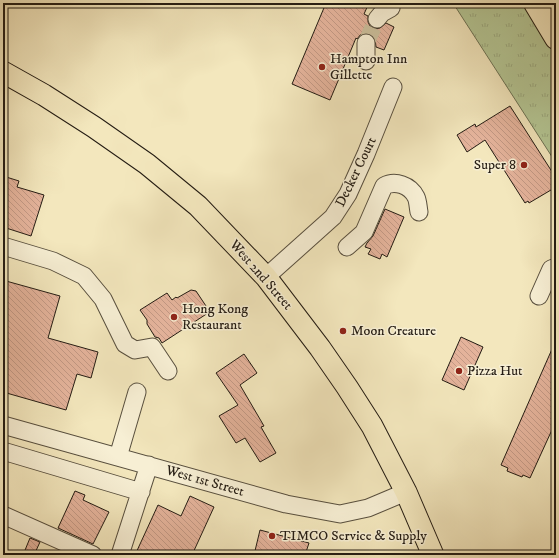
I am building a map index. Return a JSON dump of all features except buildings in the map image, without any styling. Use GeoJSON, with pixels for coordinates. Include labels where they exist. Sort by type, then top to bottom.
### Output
{"type":"FeatureCollection","features":[{"type":"Feature","properties":{"kind":"highway"},"geometry":{"type":"LineString","coordinates":[[535,3],[556,38]]}},
{"type":"Feature","properties":{"kind":"main road","name":"West 2nd Street"},"geometry":{"type":"LineString","coordinates":[[3,72],[44,95],[94,127],[147,164],[198,206],[266,278],[320,348],[372,426],[406,492],[434,552]]}},
{"type":"Feature","properties":{"kind":"street"},"geometry":{"type":"LineString","coordinates":[[377,19],[382,13],[391,8]]}},
{"type":"Feature","properties":{"kind":"street"},"geometry":{"type":"LineString","coordinates":[[366,43],[366,61]]}},
{"type":"Feature","properties":{"kind":"street","name":"Decker Court"},"geometry":{"type":"LineString","coordinates":[[266,278],[333,217],[348,194],[393,87]]}},
{"type":"Feature","properties":{"kind":"street"},"geometry":{"type":"LineString","coordinates":[[347,247],[364,232],[384,186],[390,182],[398,183],[409,188],[416,197],[419,212]]}},
{"type":"Feature","properties":{"kind":"street"},"geometry":{"type":"LineString","coordinates":[[3,246],[53,261],[84,276],[103,299],[125,344],[135,350],[152,347],[168,371]]}},
{"type":"Feature","properties":{"kind":"street"},"geometry":{"type":"LineString","coordinates":[[539,296],[551,269],[556,267]]}},
{"type":"Feature","properties":{"kind":"street"},"geometry":{"type":"LineString","coordinates":[[118,457],[137,392]]}},
{"type":"Feature","properties":{"kind":"street","name":"West 1st Street"},"geometry":{"type":"LineString","coordinates":[[3,425],[286,504],[340,514],[368,508],[406,492]]}},
{"type":"Feature","properties":{"kind":"street"},"geometry":{"type":"LineString","coordinates":[[3,451],[141,492]]}},
{"type":"Feature","properties":{"kind":"street"},"geometry":{"type":"LineString","coordinates":[[120,555],[149,465]]}},
{"type":"Feature","properties":{"kind":"street"},"geometry":{"type":"LineString","coordinates":[[3,515],[93,555]]}},
{"type":"Feature","properties":{"kind":"green space"},"geometry":{"type":"Polygon","coordinates":[[[453,3],[527,3],[556,50],[556,163],[453,3]]]}},
{"type":"Feature","properties":{"kind":"tunnel"},"geometry":{"type":"LineString","coordinates":[[366,43],[377,19]]}},
{"type":"Feature","properties":{"kind":"place","name":"Hampton Inn Gillette"},"geometry":{"type":"Point","coordinates":[322,67]}},
{"type":"Feature","properties":{"kind":"place","name":"Super 8"},"geometry":{"type":"Point","coordinates":[524,165]}},
{"type":"Feature","properties":{"kind":"place","name":"Hong Kong Restaurant"},"geometry":{"type":"Point","coordinates":[174,317]}},
{"type":"Feature","properties":{"kind":"place","name":"Moon Creature"},"geometry":{"type":"Point","coordinates":[343,331]}},
{"type":"Feature","properties":{"kind":"place","name":"Pizza Hut"},"geometry":{"type":"Point","coordinates":[459,371]}},
{"type":"Feature","properties":{"kind":"place","name":"TIMCO Service & Supply"},"geometry":{"type":"Point","coordinates":[272,536]}}]}
